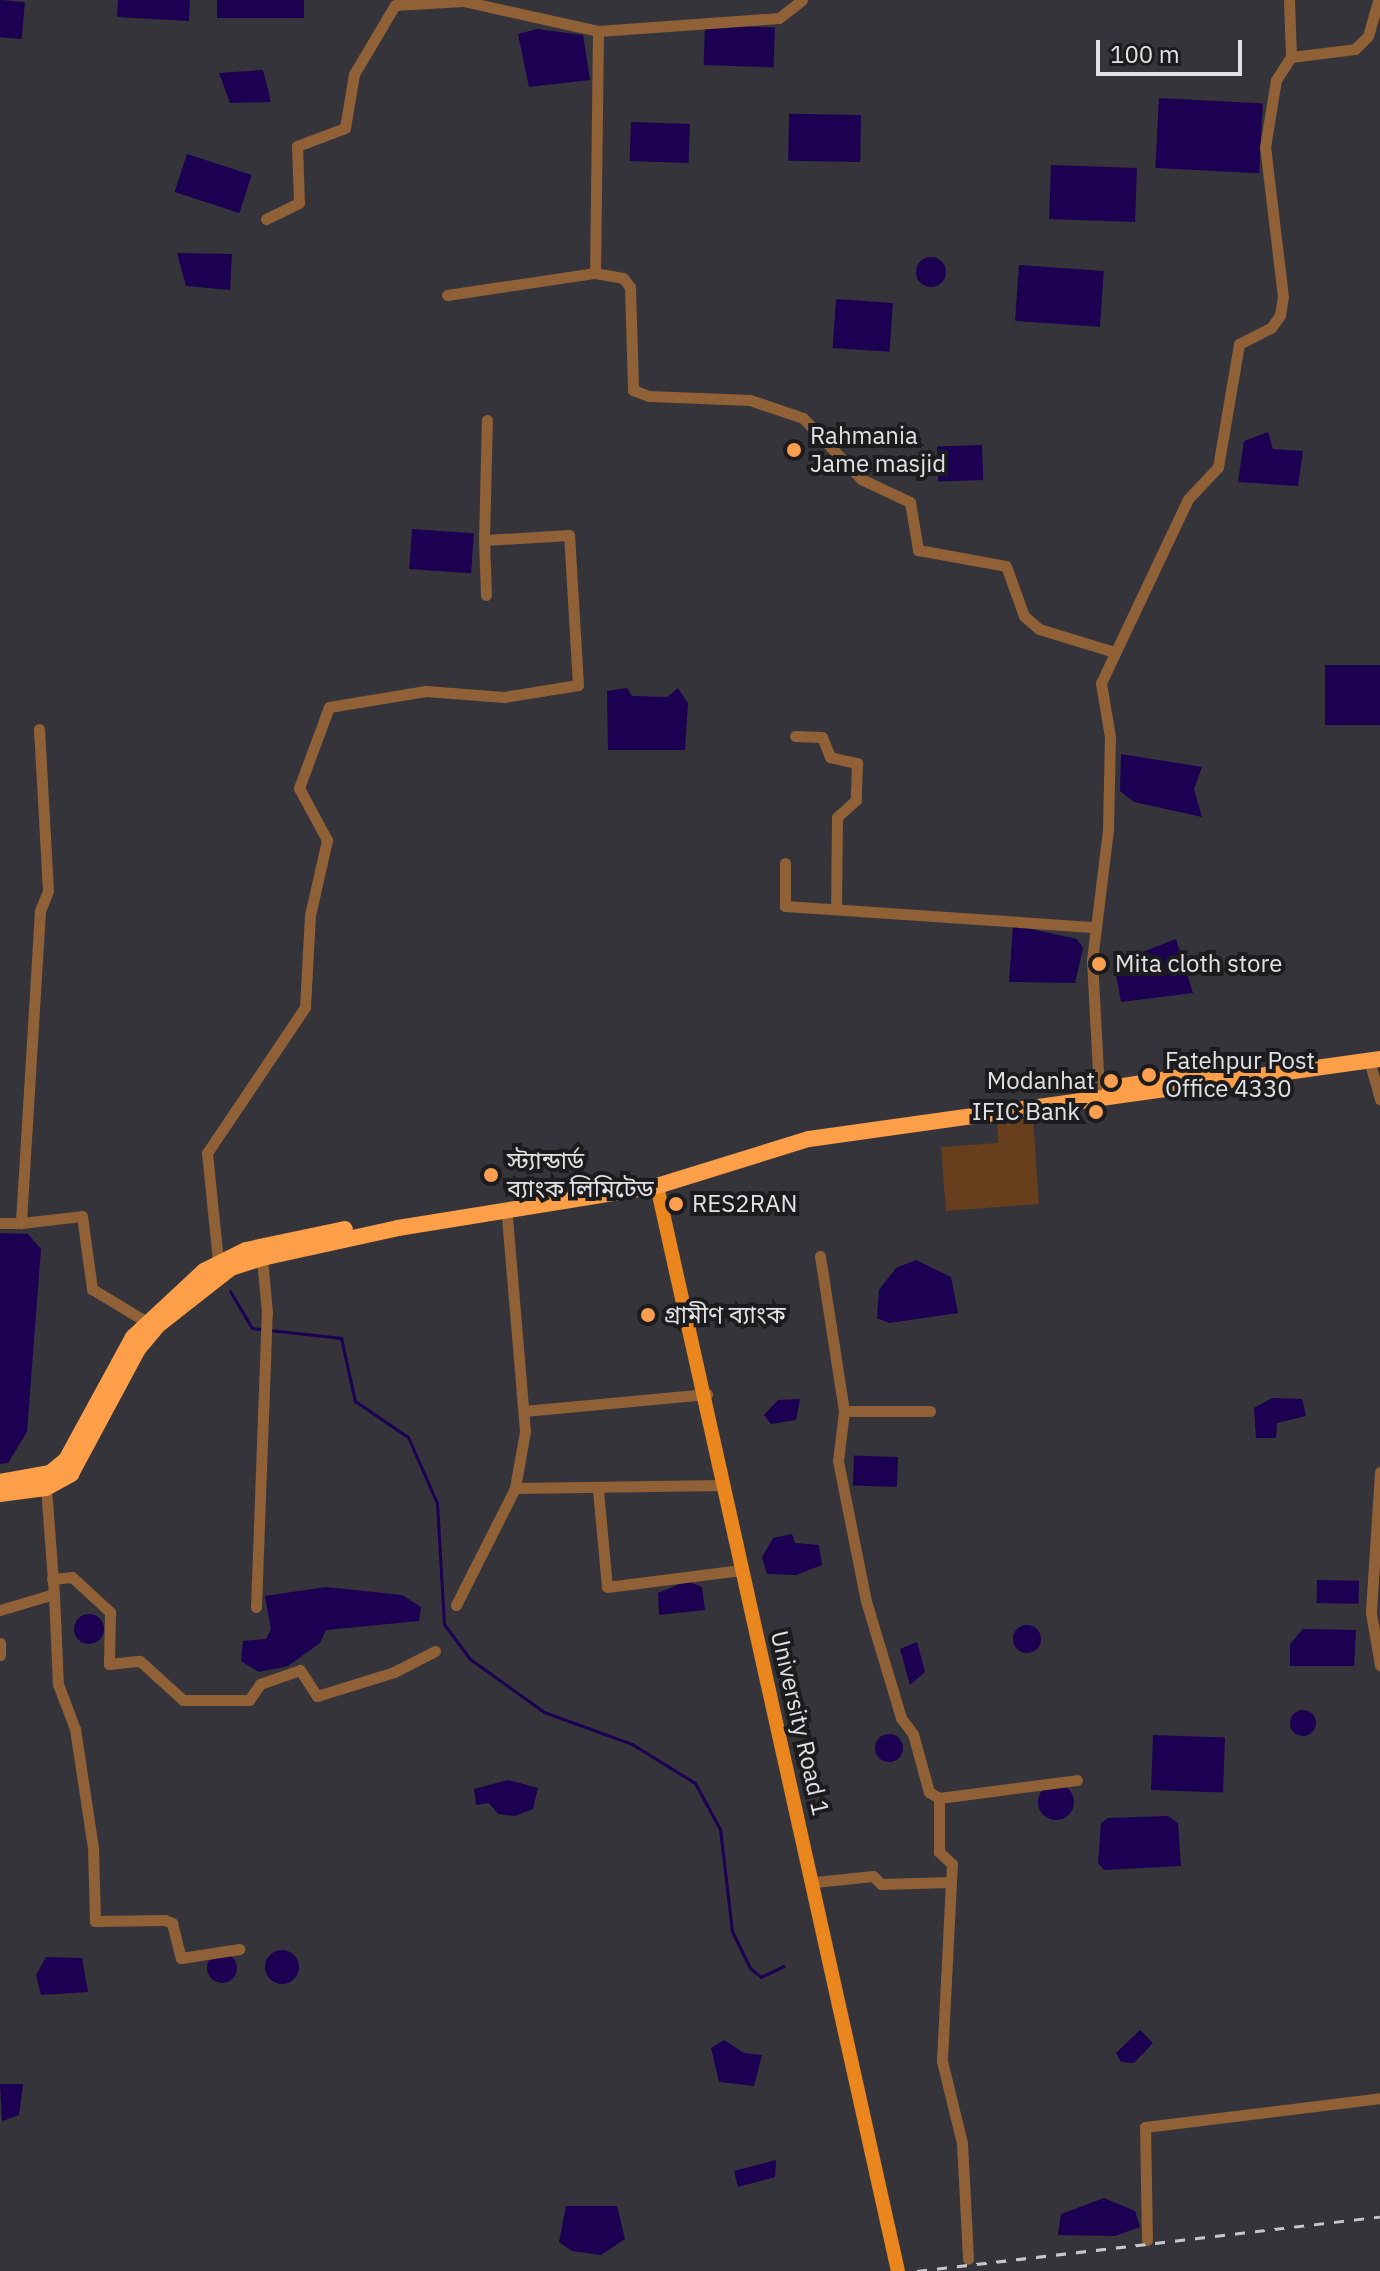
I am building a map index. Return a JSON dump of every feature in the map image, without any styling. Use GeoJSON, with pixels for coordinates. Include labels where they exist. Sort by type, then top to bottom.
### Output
{"type":"FeatureCollection","features":[{"type":"Feature","properties":{"kind":"highway"},"geometry":{"type":"LineString","coordinates":[[0,1482],[50,1473],[66,1460],[145,1321],[218,1261],[332,1231],[656,1177],[804,1134],[1099,1090],[1376,1056]]}},
{"type":"Feature","properties":{"kind":"highway"},"geometry":{"type":"LineString","coordinates":[[0,1494],[46,1488],[71,1474],[89,1451],[138,1349],[157,1326],[231,1268],[262,1258],[398,1228],[657,1186],[809,1139],[1376,1056]]}},
{"type":"Feature","properties":{"kind":"main road","name":"University Road 1"},"geometry":{"type":"LineString","coordinates":[[657,1186],[707,1394],[741,1570],[815,1882],[898,2271]]}},
{"type":"Feature","properties":{"kind":"street"},"geometry":{"type":"LineString","coordinates":[[266,219],[299,203],[297,146],[345,128],[354,74],[395,5],[463,1],[598,31],[779,18],[802,0]]}},
{"type":"Feature","properties":{"kind":"street"},"geometry":{"type":"LineString","coordinates":[[1099,1090],[1092,1024],[1095,927],[1109,799],[1110,737],[1101,683],[1188,499],[1218,467],[1239,344],[1271,328],[1280,315],[1282,282],[1265,147],[1276,80],[1291,57],[1289,0]]}},
{"type":"Feature","properties":{"kind":"street"},"geometry":{"type":"LineString","coordinates":[[1291,57],[1355,49],[1368,36],[1378,0]]}},
{"type":"Feature","properties":{"kind":"street"},"geometry":{"type":"LineString","coordinates":[[595,273],[598,31]]}},
{"type":"Feature","properties":{"kind":"street"},"geometry":{"type":"LineString","coordinates":[[447,295],[595,273],[623,278],[630,287],[630,382],[639,395],[750,400],[803,418],[861,479],[910,502],[918,550],[1006,566],[1024,616],[1039,629],[1114,652]]}},
{"type":"Feature","properties":{"kind":"street"},"geometry":{"type":"LineString","coordinates":[[486,595],[487,420]]}},
{"type":"Feature","properties":{"kind":"street"},"geometry":{"type":"LineString","coordinates":[[218,1261],[207,1153],[305,1007],[310,915],[327,840],[299,788],[329,707],[426,691],[504,697],[578,685],[569,535],[484,540]]}},
{"type":"Feature","properties":{"kind":"street"},"geometry":{"type":"LineString","coordinates":[[21,1223],[40,911],[48,891],[39,729]]}},
{"type":"Feature","properties":{"kind":"street"},"geometry":{"type":"LineString","coordinates":[[795,736],[822,737],[830,757],[857,763],[856,800],[837,817],[836,908]]}},
{"type":"Feature","properties":{"kind":"street"},"geometry":{"type":"LineString","coordinates":[[785,863],[785,906],[1095,927]]}},
{"type":"Feature","properties":{"kind":"street"},"geometry":{"type":"LineString","coordinates":[[1376,1056],[1380,1099]]}},
{"type":"Feature","properties":{"kind":"street"},"geometry":{"type":"LineString","coordinates":[[456,1605],[515,1488],[524,1411],[507,1215]]}},
{"type":"Feature","properties":{"kind":"street"},"geometry":{"type":"LineString","coordinates":[[0,1223],[82,1216],[92,1289],[145,1321]]}},
{"type":"Feature","properties":{"kind":"street"},"geometry":{"type":"LineString","coordinates":[[820,1256],[844,1411],[838,1461],[866,1601],[901,1718],[913,1734],[929,1792],[939,1798],[1077,1780]]}},
{"type":"Feature","properties":{"kind":"street"},"geometry":{"type":"LineString","coordinates":[[256,1607],[267,1313],[262,1258]]}},
{"type":"Feature","properties":{"kind":"street"},"geometry":{"type":"LineString","coordinates":[[524,1411],[707,1394]]}},
{"type":"Feature","properties":{"kind":"street"},"geometry":{"type":"LineString","coordinates":[[844,1411],[930,1411]]}},
{"type":"Feature","properties":{"kind":"street"},"geometry":{"type":"LineString","coordinates":[[1380,1472],[1371,1613],[1380,1665]]}},
{"type":"Feature","properties":{"kind":"street"},"geometry":{"type":"LineString","coordinates":[[515,1488],[598,1490],[723,1485]]}},
{"type":"Feature","properties":{"kind":"street"},"geometry":{"type":"LineString","coordinates":[[46,1488],[58,1684],[75,1729],[93,1848],[95,1921],[165,1920],[172,1923],[181,1958],[239,1949]]}},
{"type":"Feature","properties":{"kind":"street"},"geometry":{"type":"LineString","coordinates":[[598,1490],[607,1587],[741,1570]]}},
{"type":"Feature","properties":{"kind":"street"},"geometry":{"type":"LineString","coordinates":[[52,1579],[72,1577],[110,1612],[109,1664],[140,1661],[183,1700],[249,1700],[260,1684],[300,1670],[317,1696],[394,1672],[435,1651]]}},
{"type":"Feature","properties":{"kind":"street"},"geometry":{"type":"LineString","coordinates":[[0,1610],[54,1594]]}},
{"type":"Feature","properties":{"kind":"street"},"geometry":{"type":"LineString","coordinates":[[0,1643],[0,1655]]}},
{"type":"Feature","properties":{"kind":"street"},"geometry":{"type":"LineString","coordinates":[[939,1798],[939,1852],[952,1864],[942,2061],[962,2143],[968,2259]]}},
{"type":"Feature","properties":{"kind":"street"},"geometry":{"type":"LineString","coordinates":[[815,1882],[873,1876],[881,1884],[951,1882]]}},
{"type":"Feature","properties":{"kind":"street"},"geometry":{"type":"LineString","coordinates":[[1147,2240],[1145,2127],[1380,2098]]}},
{"type":"Feature","properties":{"kind":"shaded area"},"geometry":{"type":"Polygon","coordinates":[[[0,0],[25,2],[22,39],[0,37],[0,0]]]}},
{"type":"Feature","properties":{"kind":"shaded area"},"geometry":{"type":"Polygon","coordinates":[[[118,0],[190,0],[189,21],[117,17],[118,0]]]}},
{"type":"Feature","properties":{"kind":"shaded area"},"geometry":{"type":"Polygon","coordinates":[[[217,0],[304,0],[304,18],[217,18],[217,0]]]}},
{"type":"Feature","properties":{"kind":"shaded area"},"geometry":{"type":"Polygon","coordinates":[[[705,25],[775,27],[774,67],[704,65],[705,25]]]}},
{"type":"Feature","properties":{"kind":"shaded area"},"geometry":{"type":"Polygon","coordinates":[[[537,29],[583,35],[590,80],[529,87],[518,34],[537,29]]]}},
{"type":"Feature","properties":{"kind":"shaded area"},"geometry":{"type":"Polygon","coordinates":[[[263,70],[271,102],[230,103],[219,73],[263,70]]]}},
{"type":"Feature","properties":{"kind":"shaded area"},"geometry":{"type":"Polygon","coordinates":[[[1159,98],[1263,103],[1259,173],[1155,168],[1159,98]]]}},
{"type":"Feature","properties":{"kind":"shaded area"},"geometry":{"type":"Polygon","coordinates":[[[789,114],[861,115],[860,162],[788,161],[789,114]]]}},
{"type":"Feature","properties":{"kind":"shaded area"},"geometry":{"type":"Polygon","coordinates":[[[631,122],[690,124],[689,163],[630,161],[631,122]]]}},
{"type":"Feature","properties":{"kind":"shaded area"},"geometry":{"type":"Polygon","coordinates":[[[187,154],[252,175],[239,213],[175,192],[187,154]]]}},
{"type":"Feature","properties":{"kind":"shaded area"},"geometry":{"type":"Polygon","coordinates":[[[1051,165],[1137,168],[1135,222],[1049,219],[1051,165]]]}},
{"type":"Feature","properties":{"kind":"shaded area"},"geometry":{"type":"Polygon","coordinates":[[[177,253],[232,254],[230,290],[186,286],[177,253]]]}},
{"type":"Feature","properties":{"kind":"shaded area"},"geometry":{"type":"Polygon","coordinates":[[[931,257],[942,261],[946,272],[942,283],[931,287],[920,283],[916,272],[920,261],[931,257]]]}},
{"type":"Feature","properties":{"kind":"shaded area"},"geometry":{"type":"Polygon","coordinates":[[[1019,265],[1104,271],[1100,327],[1015,321],[1019,265]]]}},
{"type":"Feature","properties":{"kind":"shaded area"},"geometry":{"type":"Polygon","coordinates":[[[836,299],[893,303],[889,352],[833,348],[836,299]]]}},
{"type":"Feature","properties":{"kind":"shaded area"},"geometry":{"type":"Polygon","coordinates":[[[1268,432],[1273,449],[1303,451],[1298,486],[1238,482],[1244,441],[1268,432]]]}},
{"type":"Feature","properties":{"kind":"shaded area"},"geometry":{"type":"Polygon","coordinates":[[[982,445],[983,480],[938,482],[937,447],[982,445]]]}},
{"type":"Feature","properties":{"kind":"shaded area"},"geometry":{"type":"Polygon","coordinates":[[[412,529],[474,533],[471,573],[409,569],[412,529]]]}},
{"type":"Feature","properties":{"kind":"shaded area"},"geometry":{"type":"Polygon","coordinates":[[[1325,665],[1380,665],[1380,725],[1325,725],[1325,665]]]}},
{"type":"Feature","properties":{"kind":"shaded area"},"geometry":{"type":"Polygon","coordinates":[[[627,688],[632,696],[667,697],[678,688],[688,703],[685,750],[608,750],[607,691],[627,688]]]}},
{"type":"Feature","properties":{"kind":"shaded area"},"geometry":{"type":"Polygon","coordinates":[[[1121,754],[1202,767],[1194,789],[1202,817],[1134,802],[1120,791],[1121,754]]]}},
{"type":"Feature","properties":{"kind":"shaded area"},"geometry":{"type":"Polygon","coordinates":[[[1013,925],[1077,939],[1083,948],[1075,983],[1009,982],[1013,925]]]}},
{"type":"Feature","properties":{"kind":"shaded area"},"geometry":{"type":"Polygon","coordinates":[[[1176,939],[1193,993],[1121,1002],[1114,963],[1176,939]]]}},
{"type":"Feature","properties":{"kind":"shaded area"},"geometry":{"type":"Polygon","coordinates":[[[1033,1118],[1039,1204],[946,1211],[941,1147],[998,1143],[997,1120],[1033,1118]]]}},
{"type":"Feature","properties":{"kind":"shaded area"},"geometry":{"type":"Polygon","coordinates":[[[0,1233],[28,1234],[41,1249],[27,1432],[8,1463],[0,1464],[0,1233]]]}},
{"type":"Feature","properties":{"kind":"shaded area"},"geometry":{"type":"Polygon","coordinates":[[[916,1260],[951,1277],[958,1313],[889,1323],[877,1318],[879,1290],[896,1268],[916,1260]]]}},
{"type":"Feature","properties":{"kind":"shaded area"},"geometry":{"type":"Polygon","coordinates":[[[1272,1398],[1302,1399],[1306,1416],[1277,1423],[1276,1438],[1256,1438],[1254,1408],[1272,1398]]]}},
{"type":"Feature","properties":{"kind":"shaded area"},"geometry":{"type":"Polygon","coordinates":[[[800,1399],[796,1420],[771,1424],[764,1415],[778,1400],[800,1399]]]}},
{"type":"Feature","properties":{"kind":"shaded area"},"geometry":{"type":"Polygon","coordinates":[[[854,1455],[898,1457],[897,1487],[853,1485],[854,1455]]]}},
{"type":"Feature","properties":{"kind":"shaded area"},"geometry":{"type":"Polygon","coordinates":[[[792,1534],[795,1543],[819,1545],[822,1565],[796,1575],[767,1574],[762,1557],[773,1538],[792,1534]]]}},
{"type":"Feature","properties":{"kind":"shaded area"},"geometry":{"type":"Polygon","coordinates":[[[1317,1580],[1359,1581],[1359,1604],[1317,1603],[1317,1580]]]}},
{"type":"Feature","properties":{"kind":"shaded area"},"geometry":{"type":"Polygon","coordinates":[[[687,1581],[702,1587],[705,1610],[659,1615],[658,1593],[687,1581]]]}},
{"type":"Feature","properties":{"kind":"shaded area"},"geometry":{"type":"Polygon","coordinates":[[[326,1587],[402,1595],[421,1607],[419,1621],[326,1630],[320,1643],[288,1666],[259,1672],[241,1661],[243,1641],[266,1639],[271,1629],[265,1596],[326,1587]]]}},
{"type":"Feature","properties":{"kind":"shaded area"},"geometry":{"type":"Polygon","coordinates":[[[89,1614],[100,1618],[104,1629],[100,1640],[89,1644],[78,1640],[74,1629],[78,1618],[89,1614]]]}},
{"type":"Feature","properties":{"kind":"shaded area"},"geometry":{"type":"Polygon","coordinates":[[[1027,1625],[1037,1629],[1041,1639],[1037,1649],[1027,1653],[1017,1649],[1013,1639],[1017,1629],[1027,1625]]]}},
{"type":"Feature","properties":{"kind":"shaded area"},"geometry":{"type":"Polygon","coordinates":[[[1303,1629],[1356,1630],[1354,1666],[1290,1666],[1290,1644],[1303,1629]]]}},
{"type":"Feature","properties":{"kind":"shaded area"},"geometry":{"type":"Polygon","coordinates":[[[917,1642],[925,1672],[910,1685],[900,1649],[917,1642]]]}},
{"type":"Feature","properties":{"kind":"shaded area"},"geometry":{"type":"Polygon","coordinates":[[[1303,1710],[1313,1713],[1316,1723],[1313,1733],[1303,1736],[1293,1733],[1290,1723],[1293,1713],[1303,1710]]]}},
{"type":"Feature","properties":{"kind":"shaded area"},"geometry":{"type":"Polygon","coordinates":[[[889,1734],[899,1738],[903,1748],[899,1758],[889,1762],[879,1758],[875,1748],[879,1738],[889,1734]]]}},
{"type":"Feature","properties":{"kind":"shaded area"},"geometry":{"type":"Polygon","coordinates":[[[1153,1735],[1225,1738],[1223,1792],[1151,1790],[1153,1735]]]}},
{"type":"Feature","properties":{"kind":"shaded area"},"geometry":{"type":"Polygon","coordinates":[[[508,1780],[538,1788],[533,1809],[515,1816],[498,1814],[489,1803],[476,1805],[474,1789],[508,1780]]]}},
{"type":"Feature","properties":{"kind":"shaded area"},"geometry":{"type":"Polygon","coordinates":[[[1056,1784],[1069,1789],[1074,1802],[1069,1815],[1056,1820],[1043,1815],[1038,1802],[1043,1789],[1056,1784]]]}},
{"type":"Feature","properties":{"kind":"shaded area"},"geometry":{"type":"Polygon","coordinates":[[[1168,1816],[1178,1823],[1181,1866],[1104,1870],[1098,1863],[1101,1823],[1108,1818],[1168,1816]]]}},
{"type":"Feature","properties":{"kind":"shaded area"},"geometry":{"type":"Polygon","coordinates":[[[282,1950],[294,1955],[299,1967],[294,1979],[282,1984],[270,1979],[265,1967],[270,1955],[282,1950]]]}},
{"type":"Feature","properties":{"kind":"shaded area"},"geometry":{"type":"Polygon","coordinates":[[[222,1953],[233,1957],[237,1968],[233,1979],[222,1983],[211,1979],[207,1968],[211,1957],[222,1953]]]}},
{"type":"Feature","properties":{"kind":"shaded area"},"geometry":{"type":"Polygon","coordinates":[[[46,1957],[82,1958],[88,1992],[41,1995],[36,1975],[46,1957]]]}},
{"type":"Feature","properties":{"kind":"shaded area"},"geometry":{"type":"Polygon","coordinates":[[[1140,2030],[1153,2043],[1134,2063],[1121,2062],[1116,2053],[1140,2030]]]}},
{"type":"Feature","properties":{"kind":"shaded area"},"geometry":{"type":"Polygon","coordinates":[[[724,2040],[744,2053],[762,2055],[754,2086],[719,2082],[711,2048],[724,2040]]]}},
{"type":"Feature","properties":{"kind":"shaded area"},"geometry":{"type":"Polygon","coordinates":[[[0,2084],[23,2084],[19,2115],[2,2121],[0,2084]]]}},
{"type":"Feature","properties":{"kind":"shaded area"},"geometry":{"type":"Polygon","coordinates":[[[776,2160],[775,2177],[738,2187],[734,2171],[776,2160]]]}},
{"type":"Feature","properties":{"kind":"shaded area"},"geometry":{"type":"Polygon","coordinates":[[[1104,2198],[1135,2211],[1140,2227],[1115,2236],[1058,2235],[1061,2214],[1104,2198]]]}},
{"type":"Feature","properties":{"kind":"shaded area"},"geometry":{"type":"Polygon","coordinates":[[[566,2206],[617,2206],[625,2239],[601,2255],[572,2251],[559,2242],[566,2206]]]}},
{"type":"Feature","properties":{"kind":"waterway"},"geometry":{"type":"LineString","coordinates":[[230,1291],[252,1328],[341,1338],[355,1401],[408,1437],[437,1503],[444,1624],[470,1659],[544,1712],[632,1744],[695,1783],[720,1829],[732,1931],[750,1968],[761,1977],[784,1966]]}},
{"type":"Feature","properties":{"kind":"railway"},"geometry":{"type":"LineString","coordinates":[[917,2271],[1380,2217]]}},
{"type":"Feature","properties":{"kind":"place","name":"Rahmania Jame masjid"},"geometry":{"type":"Point","coordinates":[794,450]}},
{"type":"Feature","properties":{"kind":"place","name":"Mita cloth store"},"geometry":{"type":"Point","coordinates":[1099,964]}},
{"type":"Feature","properties":{"kind":"place","name":"Fatehpur Post Office 4330"},"geometry":{"type":"Point","coordinates":[1149,1075]}},
{"type":"Feature","properties":{"kind":"place","name":"Modanhat"},"geometry":{"type":"Point","coordinates":[1111,1081]}},
{"type":"Feature","properties":{"kind":"place","name":"IFIC Bank"},"geometry":{"type":"Point","coordinates":[1096,1112]}},
{"type":"Feature","properties":{"kind":"place","name":"স্ট্যান্ডার্ড ব্যাংক লিমিটেড"},"geometry":{"type":"Point","coordinates":[491,1175]}},
{"type":"Feature","properties":{"kind":"place","name":"RES2RAN"},"geometry":{"type":"Point","coordinates":[676,1204]}},
{"type":"Feature","properties":{"kind":"place","name":"গ্রামীণ ব্যাংক"},"geometry":{"type":"Point","coordinates":[648,1315]}}]}
